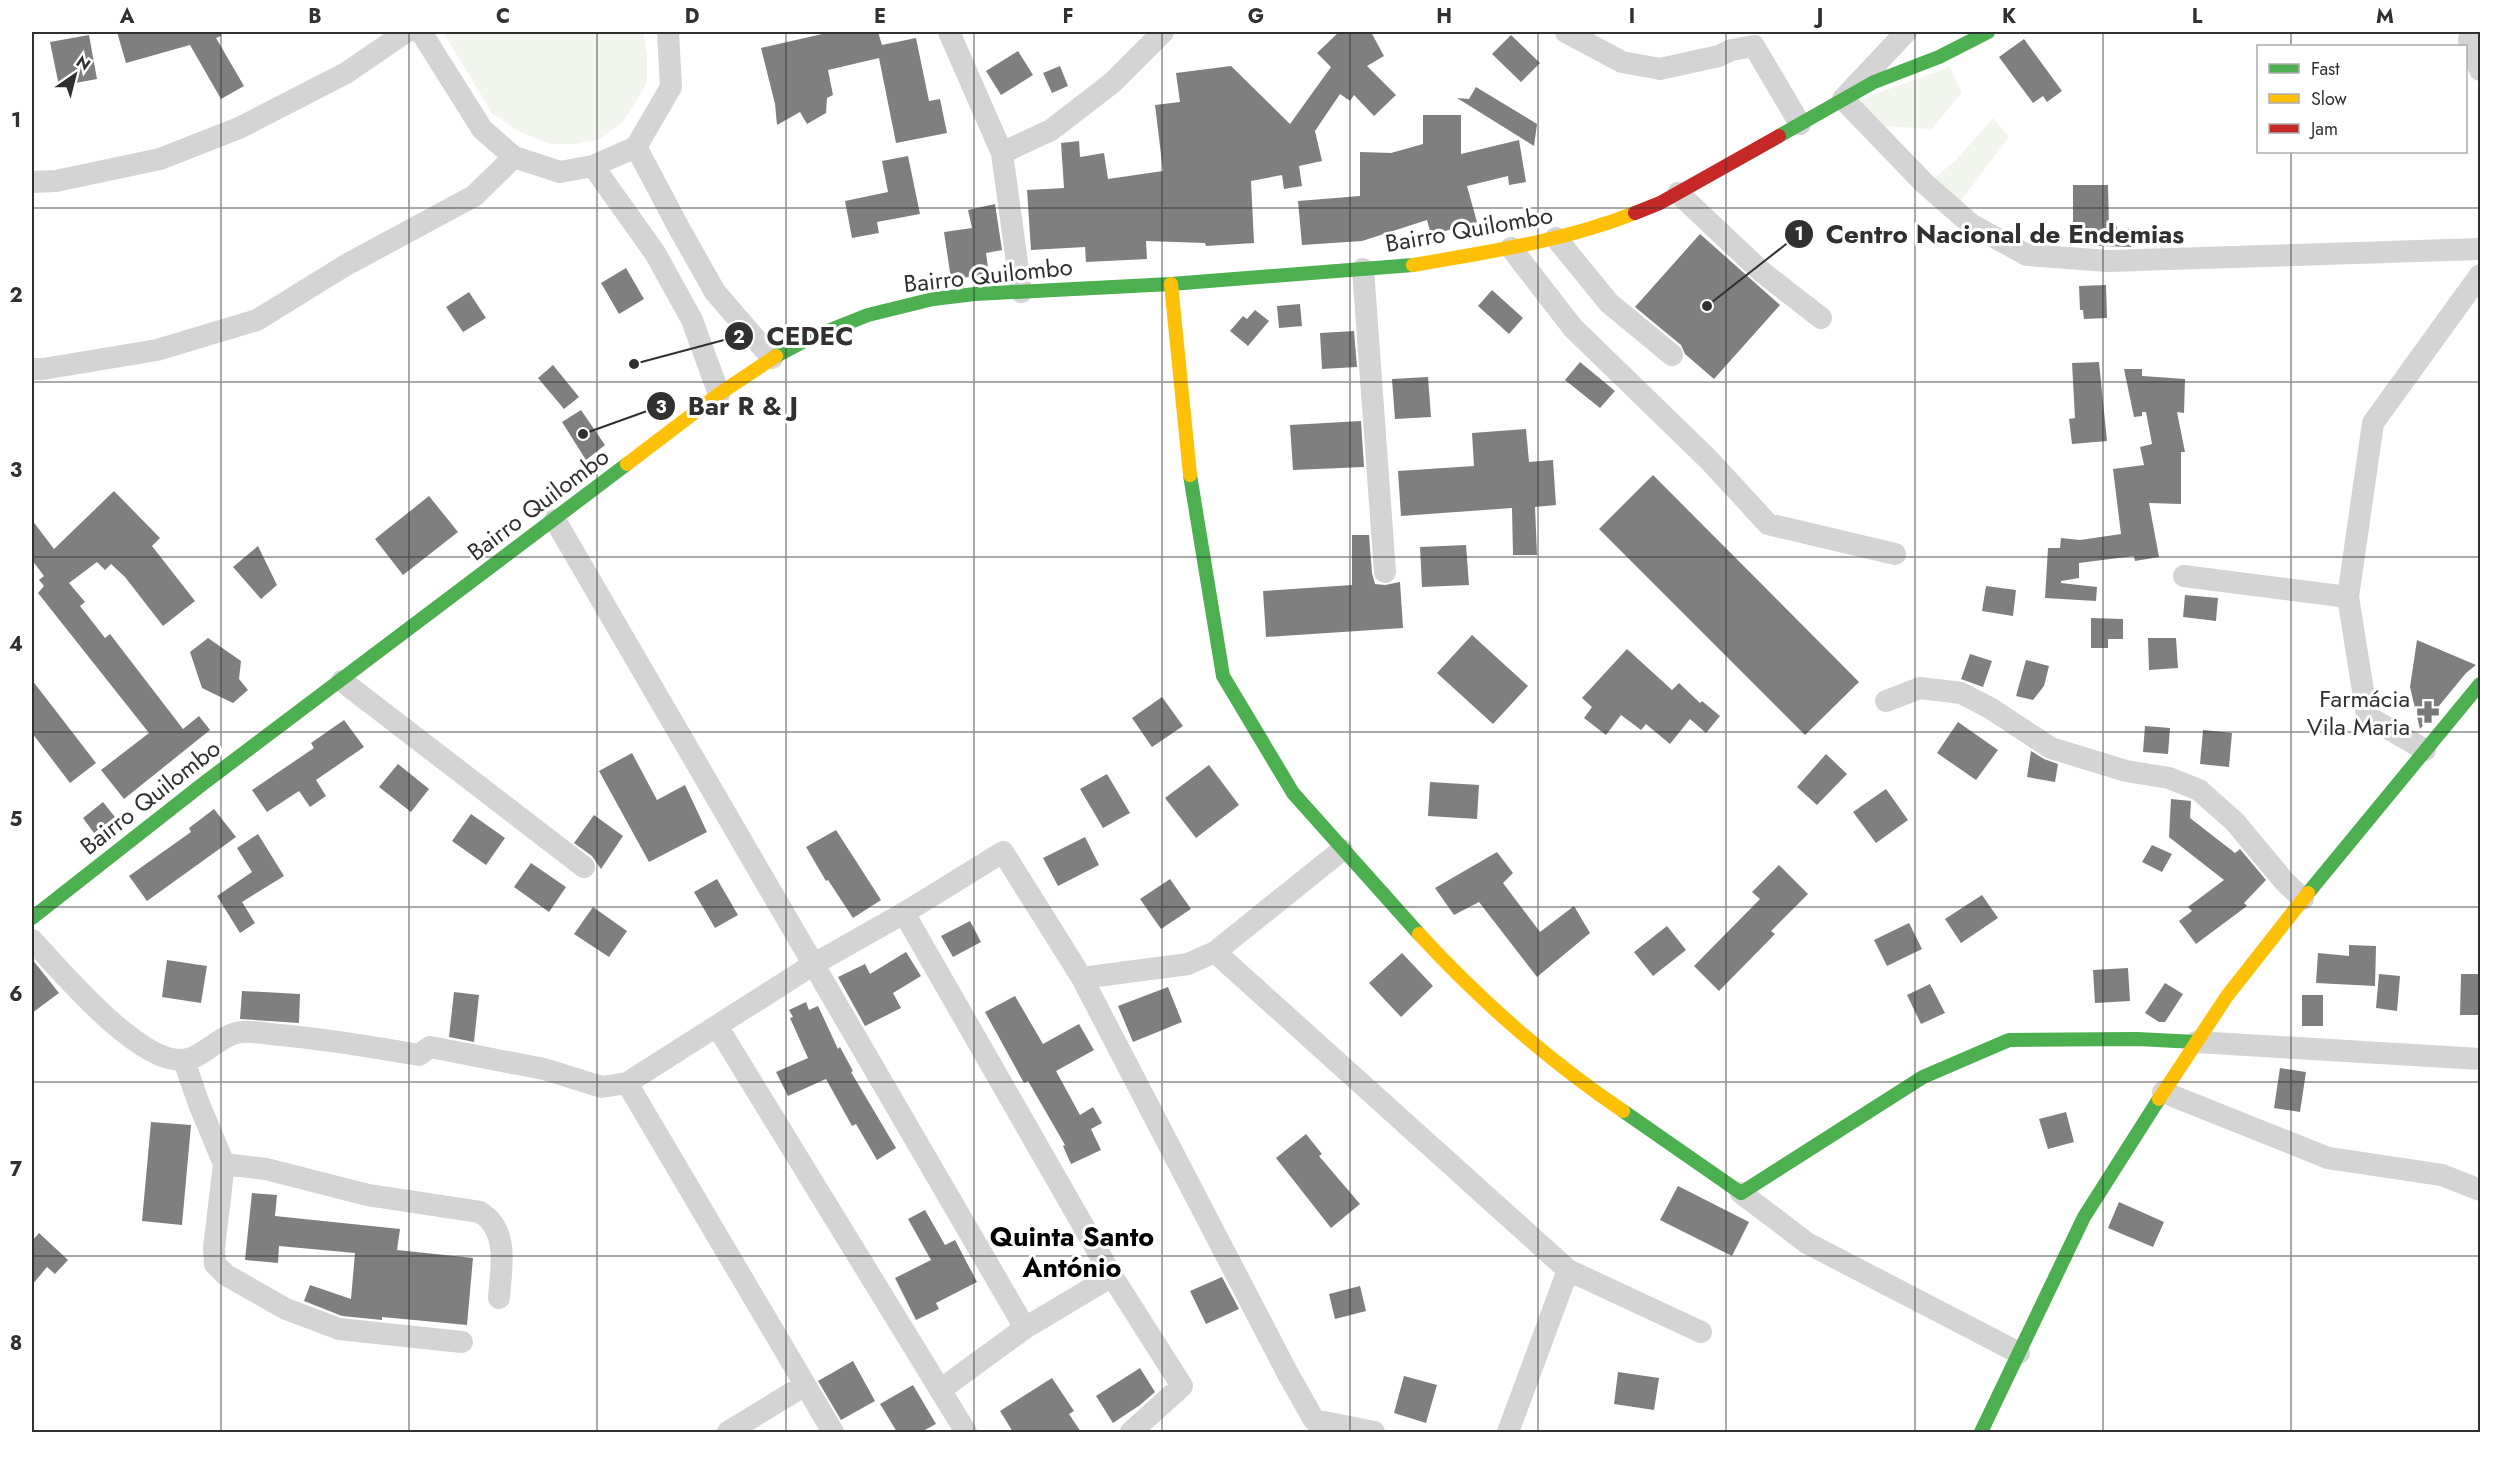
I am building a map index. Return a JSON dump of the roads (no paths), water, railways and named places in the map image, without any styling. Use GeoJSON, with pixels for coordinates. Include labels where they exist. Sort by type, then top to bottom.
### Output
{"type":"FeatureCollection","features":[{"type":"Feature","properties":{"kind":"street"},"geometry":{"type":"LineString","coordinates":[[32,182],[56,180],[160,159],[239,128],[346,73],[406,32]]}},
{"type":"Feature","properties":{"kind":"street"},"geometry":{"type":"LineString","coordinates":[[421,32],[482,129],[514,157],[560,172],[592,166],[636,147],[671,87],[671,32]]}},
{"type":"Feature","properties":{"kind":"street"},"geometry":{"type":"LineString","coordinates":[[949,32],[1002,153],[1021,292]]}},
{"type":"Feature","properties":{"kind":"street"},"geometry":{"type":"LineString","coordinates":[[1002,153],[1051,130],[1112,83],[1163,32]]}},
{"type":"Feature","properties":{"kind":"street"},"geometry":{"type":"LineString","coordinates":[[1566,32],[1622,62],[1660,69],[1754,46],[1800,124]]}},
{"type":"Feature","properties":{"kind":"street"},"geometry":{"type":"LineString","coordinates":[[1906,32],[1844,99],[1925,184],[1972,225],[2027,255],[2108,261],[2481,249]]}},
{"type":"Feature","properties":{"kind":"street","name":"Bairro Quilombo"},"geometry":{"type":"LineString","coordinates":[[32,918],[204,783],[719,394],[772,358],[845,322],[893,307],[933,299],[1399,267],[1556,238],[1619,219],[1678,193],[1844,99],[1893,74],[1939,57],[1988,32]]}},
{"type":"Feature","properties":{"kind":"street"},"geometry":{"type":"LineString","coordinates":[[2472,32],[2469,40],[2481,70]]}},
{"type":"Feature","properties":{"kind":"street"},"geometry":{"type":"LineString","coordinates":[[636,147],[715,292],[772,358]]}},
{"type":"Feature","properties":{"kind":"street"},"geometry":{"type":"LineString","coordinates":[[32,369],[157,350],[257,320],[346,265],[474,196],[514,157]]}},
{"type":"Feature","properties":{"kind":"street"},"geometry":{"type":"LineString","coordinates":[[592,166],[655,253],[666,272],[692,320],[719,394]]}},
{"type":"Feature","properties":{"kind":"street"},"geometry":{"type":"LineString","coordinates":[[1678,193],[1762,272],[1821,318]]}},
{"type":"Feature","properties":{"kind":"street"},"geometry":{"type":"LineString","coordinates":[[1556,238],[1609,303],[1672,354]]}},
{"type":"Feature","properties":{"kind":"street"},"geometry":{"type":"LineString","coordinates":[[1511,248],[1573,328],[1709,460],[1768,524],[1895,554]]}},
{"type":"Feature","properties":{"kind":"street"},"geometry":{"type":"LineString","coordinates":[[1363,269],[1385,572]]}},
{"type":"Feature","properties":{"kind":"street"},"geometry":{"type":"LineString","coordinates":[[2425,750],[2367,716],[2348,597],[2373,423],[2481,275]]}},
{"type":"Feature","properties":{"kind":"street"},"geometry":{"type":"LineString","coordinates":[[1171,284],[1191,483],[1222,676],[1293,793],[1459,977],[1586,1086],[1741,1192],[1807,1243],[2019,1353]]}},
{"type":"Feature","properties":{"kind":"street"},"geometry":{"type":"LineString","coordinates":[[555,520],[1025,1328]]}},
{"type":"Feature","properties":{"kind":"street"},"geometry":{"type":"LineString","coordinates":[[2184,576],[2348,597]]}},
{"type":"Feature","properties":{"kind":"street"},"geometry":{"type":"LineString","coordinates":[[342,681],[584,867]]}},
{"type":"Feature","properties":{"kind":"street"},"geometry":{"type":"LineString","coordinates":[[1982,1432],[2084,1217],[2196,1042],[2228,996],[2303,900],[2481,684]]}},
{"type":"Feature","properties":{"kind":"street"},"geometry":{"type":"LineString","coordinates":[[1886,701],[1920,688],[1961,693],[1990,708],[2051,748],[2126,771],[2169,778],[2199,790],[2235,822],[2284,881],[2303,900]]}},
{"type":"Feature","properties":{"kind":"street"},"geometry":{"type":"LineString","coordinates":[[1082,978],[1188,964],[1215,952],[1342,850]]}},
{"type":"Feature","properties":{"kind":"street"},"geometry":{"type":"LineString","coordinates":[[32,940],[83,995],[125,1032],[146,1048],[170,1059],[184,1060],[226,1036],[242,1032],[312,1038],[419,1055],[430,1047],[544,1069],[602,1087],[627,1083],[814,964],[904,913],[1003,852],[1082,978],[1314,1420],[1374,1432]]}},
{"type":"Feature","properties":{"kind":"street"},"geometry":{"type":"LineString","coordinates":[[904,913],[1112,1276],[1182,1386],[1131,1432]]}},
{"type":"Feature","properties":{"kind":"street"},"geometry":{"type":"LineString","coordinates":[[1215,952],[1568,1270],[1701,1332]]}},
{"type":"Feature","properties":{"kind":"street"},"geometry":{"type":"LineString","coordinates":[[717,1026],[966,1432]]}},
{"type":"Feature","properties":{"kind":"street"},"geometry":{"type":"LineString","coordinates":[[1741,1192],[1923,1077],[2009,1040],[2137,1039],[2481,1059]]}},
{"type":"Feature","properties":{"kind":"street"},"geometry":{"type":"LineString","coordinates":[[184,1060],[224,1164],[214,1248],[215,1264],[226,1275],[286,1309],[339,1329],[462,1342]]}},
{"type":"Feature","properties":{"kind":"street"},"geometry":{"type":"LineString","coordinates":[[627,1083],[833,1432]]}},
{"type":"Feature","properties":{"kind":"street"},"geometry":{"type":"LineString","coordinates":[[2163,1092],[2328,1158],[2442,1175],[2481,1190]]}},
{"type":"Feature","properties":{"kind":"street"},"geometry":{"type":"LineString","coordinates":[[224,1164],[266,1169],[368,1195],[480,1212],[490,1218],[499,1230],[502,1249],[499,1298]]}},
{"type":"Feature","properties":{"kind":"street"},"geometry":{"type":"LineString","coordinates":[[1508,1432],[1568,1270]]}},
{"type":"Feature","properties":{"kind":"street"},"geometry":{"type":"LineString","coordinates":[[940,1390],[1025,1328],[1112,1276]]}},
{"type":"Feature","properties":{"kind":"street"},"geometry":{"type":"LineString","coordinates":[[728,1432],[805,1385]]}},
{"type":"Feature","properties":{"kind":"place","name":"Centro Nacional de Endemias"},"geometry":{"type":"Point","coordinates":[1707,306]}},
{"type":"Feature","properties":{"kind":"place","name":"CEDEC"},"geometry":{"type":"Point","coordinates":[634,364]}},
{"type":"Feature","properties":{"kind":"place","name":"Bar R & J"},"geometry":{"type":"Point","coordinates":[583,434]}},
{"type":"Feature","properties":{"kind":"place","name":"Farmácia Vila Maria"},"geometry":{"type":"Point","coordinates":[2428,712]}},
{"type":"Feature","properties":{"kind":"district","name":"Quinta Santo António"},"geometry":{"type":"Point","coordinates":[1072,1252]}}]}
